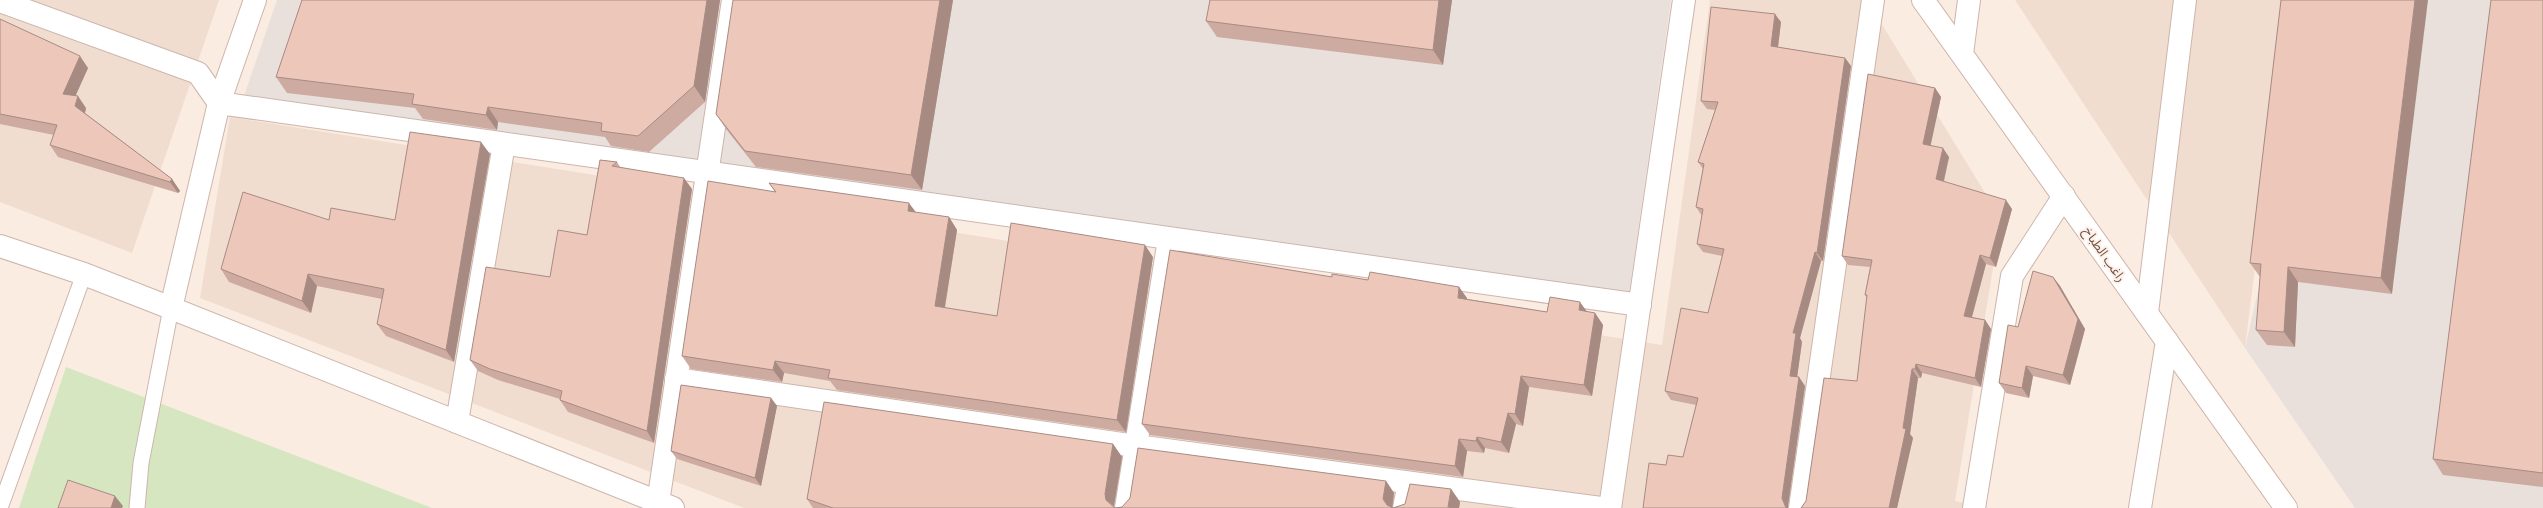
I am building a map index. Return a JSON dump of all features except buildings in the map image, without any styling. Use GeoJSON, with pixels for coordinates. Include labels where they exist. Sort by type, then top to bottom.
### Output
{"type":"FeatureCollection","features":[{"type":"Feature","properties":{"kind":"street"},"geometry":{"type":"LineString","coordinates":[[171,308],[219,103],[256,0]]}},
{"type":"Feature","properties":{"kind":"street"},"geometry":{"type":"LineString","coordinates":[[0,246],[84,274],[666,505],[676,379],[732,0]]}},
{"type":"Feature","properties":{"kind":"street"},"geometry":{"type":"LineString","coordinates":[[1610,508],[1684,0]]}},
{"type":"Feature","properties":{"kind":"street"},"geometry":{"type":"LineString","coordinates":[[1800,508],[1873,0]]}},
{"type":"Feature","properties":{"kind":"street","name":"راغب الطباخ"},"geometry":{"type":"LineString","coordinates":[[1924,0],[2286,508]]}},
{"type":"Feature","properties":{"kind":"street"},"geometry":{"type":"LineString","coordinates":[[1962,54],[1969,0]]}},
{"type":"Feature","properties":{"kind":"street"},"geometry":{"type":"LineString","coordinates":[[2147,313],[2185,0]]}},
{"type":"Feature","properties":{"kind":"street"},"geometry":{"type":"LineString","coordinates":[[0,1],[198,73],[219,103],[707,174],[1640,305]]}},
{"type":"Feature","properties":{"kind":"street"},"geometry":{"type":"LineString","coordinates":[[457,422],[504,144]]}},
{"type":"Feature","properties":{"kind":"street"},"geometry":{"type":"LineString","coordinates":[[1974,508],[2012,276],[2064,196]]}},
{"type":"Feature","properties":{"kind":"street"},"geometry":{"type":"LineString","coordinates":[[1126,508],[1169,239]]}},
{"type":"Feature","properties":{"kind":"street"},"geometry":{"type":"LineString","coordinates":[[2140,508],[2167,341]]}},
{"type":"Feature","properties":{"kind":"street"},"geometry":{"type":"LineString","coordinates":[[676,379],[1136,446],[1601,508]]}},
{"type":"Feature","properties":{"kind":"street"},"geometry":{"type":"LineString","coordinates":[[1404,508],[1409,483]]}},
{"type":"Feature","properties":{"kind":"lane"},"geometry":{"type":"LineString","coordinates":[[0,508],[84,274]]}},
{"type":"Feature","properties":{"kind":"lane"},"geometry":{"type":"LineString","coordinates":[[137,508],[141,463],[171,308]]}},
{"type":"Feature","properties":{"kind":"shaded area"},"geometry":{"type":"Polygon","coordinates":[[[0,0],[219,0],[132,253],[0,202],[0,0]]]}},
{"type":"Feature","properties":{"kind":"shaded area"},"geometry":{"type":"Polygon","coordinates":[[[277,0],[1671,0],[1629,294],[244,96],[277,0]]]}},
{"type":"Feature","properties":{"kind":"shaded area"},"geometry":{"type":"Polygon","coordinates":[[[1710,0],[1867,0],[2001,219],[1955,501],[1988,508],[744,508],[200,298],[230,117],[1662,345],[1710,0]]]}},
{"type":"Feature","properties":{"kind":"shaded area"},"geometry":{"type":"Polygon","coordinates":[[[2015,0],[2288,0],[2245,348],[2015,0]]]}},
{"type":"Feature","properties":{"kind":"shaded area"},"geometry":{"type":"Polygon","coordinates":[[[2294,0],[2543,0],[2543,508],[2355,508],[2245,348],[2261,278],[2294,0]]]}},
{"type":"Feature","properties":{"kind":"green space"},"geometry":{"type":"Polygon","coordinates":[[[66,367],[432,508],[19,508],[66,367]]]}}]}
